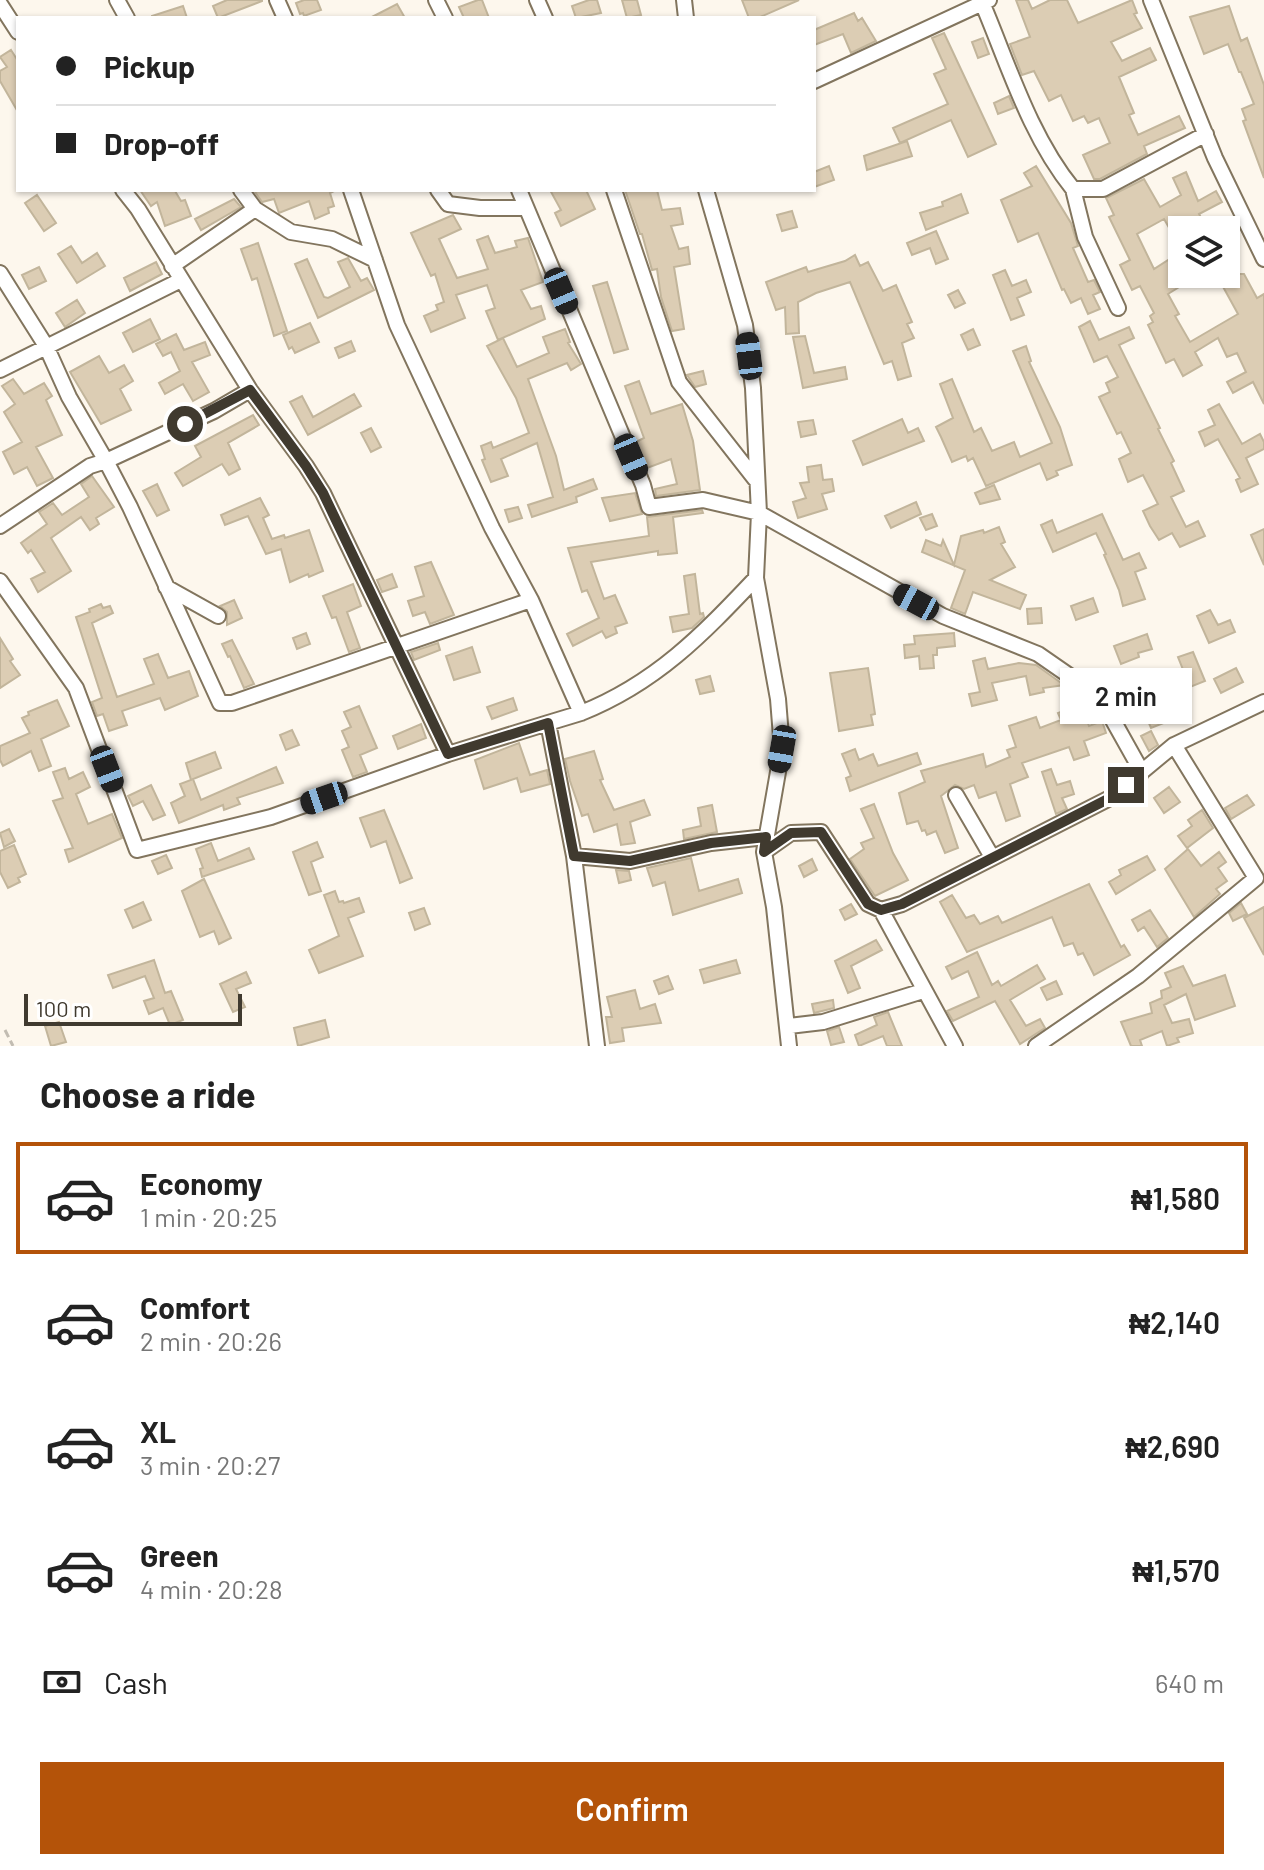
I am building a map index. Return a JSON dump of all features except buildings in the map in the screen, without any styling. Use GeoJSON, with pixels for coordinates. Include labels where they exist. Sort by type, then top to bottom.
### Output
{"type":"FeatureCollection","features":[{"type":"Feature","properties":{"kind":"street"},"geometry":{"type":"LineString","coordinates":[[1151,0],[1206,134],[1264,259]]}},
{"type":"Feature","properties":{"kind":"street"},"geometry":{"type":"LineString","coordinates":[[816,80],[984,1],[1040,139],[1056,169],[1073,189],[1085,237],[1118,308]]}},
{"type":"Feature","properties":{"kind":"street"},"geometry":{"type":"LineString","coordinates":[[0,4],[16,29]]}},
{"type":"Feature","properties":{"kind":"street"},"geometry":{"type":"LineString","coordinates":[[1073,189],[1103,189],[1206,134]]}},
{"type":"Feature","properties":{"kind":"street"},"geometry":{"type":"LineString","coordinates":[[125,192],[250,390],[323,493],[448,754]]}},
{"type":"Feature","properties":{"kind":"street"},"geometry":{"type":"LineString","coordinates":[[242,192],[255,209],[291,232],[332,239],[375,260]]}},
{"type":"Feature","properties":{"kind":"street"},"geometry":{"type":"LineString","coordinates":[[352,192],[397,325],[492,528],[531,600],[581,713]]}},
{"type":"Feature","properties":{"kind":"street"},"geometry":{"type":"LineString","coordinates":[[439,192],[448,204],[526,208]]}},
{"type":"Feature","properties":{"kind":"street"},"geometry":{"type":"LineString","coordinates":[[520,192],[643,485],[649,507],[703,500],[759,513],[943,616],[1038,654],[1100,697],[1142,772]]}},
{"type":"Feature","properties":{"kind":"street"},"geometry":{"type":"LineString","coordinates":[[615,192],[679,382],[755,480]]}},
{"type":"Feature","properties":{"kind":"street"},"geometry":{"type":"LineString","coordinates":[[707,192],[745,325],[753,388],[755,480],[759,513],[756,578],[778,699],[782,749],[765,844],[789,1046]]}},
{"type":"Feature","properties":{"kind":"street"},"geometry":{"type":"LineString","coordinates":[[172,266],[255,209]]}},
{"type":"Feature","properties":{"kind":"street"},"geometry":{"type":"LineString","coordinates":[[0,273],[46,346],[69,397],[106,461],[220,703],[232,703],[531,600]]}},
{"type":"Feature","properties":{"kind":"street"},"geometry":{"type":"LineString","coordinates":[[0,370],[181,280]]}},
{"type":"Feature","properties":{"kind":"street"},"geometry":{"type":"LineString","coordinates":[[0,526],[90,466],[214,411],[250,390]]}},
{"type":"Feature","properties":{"kind":"street"},"geometry":{"type":"LineString","coordinates":[[0,581],[76,688],[137,850],[271,817],[613,700],[684,652],[756,578]]}},
{"type":"Feature","properties":{"kind":"street"},"geometry":{"type":"LineString","coordinates":[[166,587],[218,616]]}},
{"type":"Feature","properties":{"kind":"street"},"geometry":{"type":"LineString","coordinates":[[881,910],[902,904],[1110,798],[1174,745],[1264,702]]}},
{"type":"Feature","properties":{"kind":"street"},"geometry":{"type":"LineString","coordinates":[[548,723],[574,856],[597,1046]]}},
{"type":"Feature","properties":{"kind":"street"},"geometry":{"type":"LineString","coordinates":[[1036,1046],[1138,976],[1256,878],[1174,745]]}},
{"type":"Feature","properties":{"kind":"street"},"geometry":{"type":"LineString","coordinates":[[956,795],[992,857]]}},
{"type":"Feature","properties":{"kind":"street"},"geometry":{"type":"LineString","coordinates":[[574,856],[630,861],[711,843],[765,844],[791,833],[821,832],[868,904],[881,910],[955,1046]]}},
{"type":"Feature","properties":{"kind":"street"},"geometry":{"type":"LineString","coordinates":[[789,1026],[823,1022],[923,991]]}},
{"type":"Feature","properties":{"kind":"path"},"geometry":{"type":"LineString","coordinates":[[5,1030],[13,1046]]}},
{"type":"Feature","properties":{"kind":"route"},"geometry":{"type":"LineString","coordinates":[[185,424],[250,390],[323,493],[448,754],[548,723],[574,856],[630,861],[711,843],[766,837],[764,852],[791,833],[821,832],[868,904],[881,910],[902,904],[1110,798],[1126,785]]}}]}
